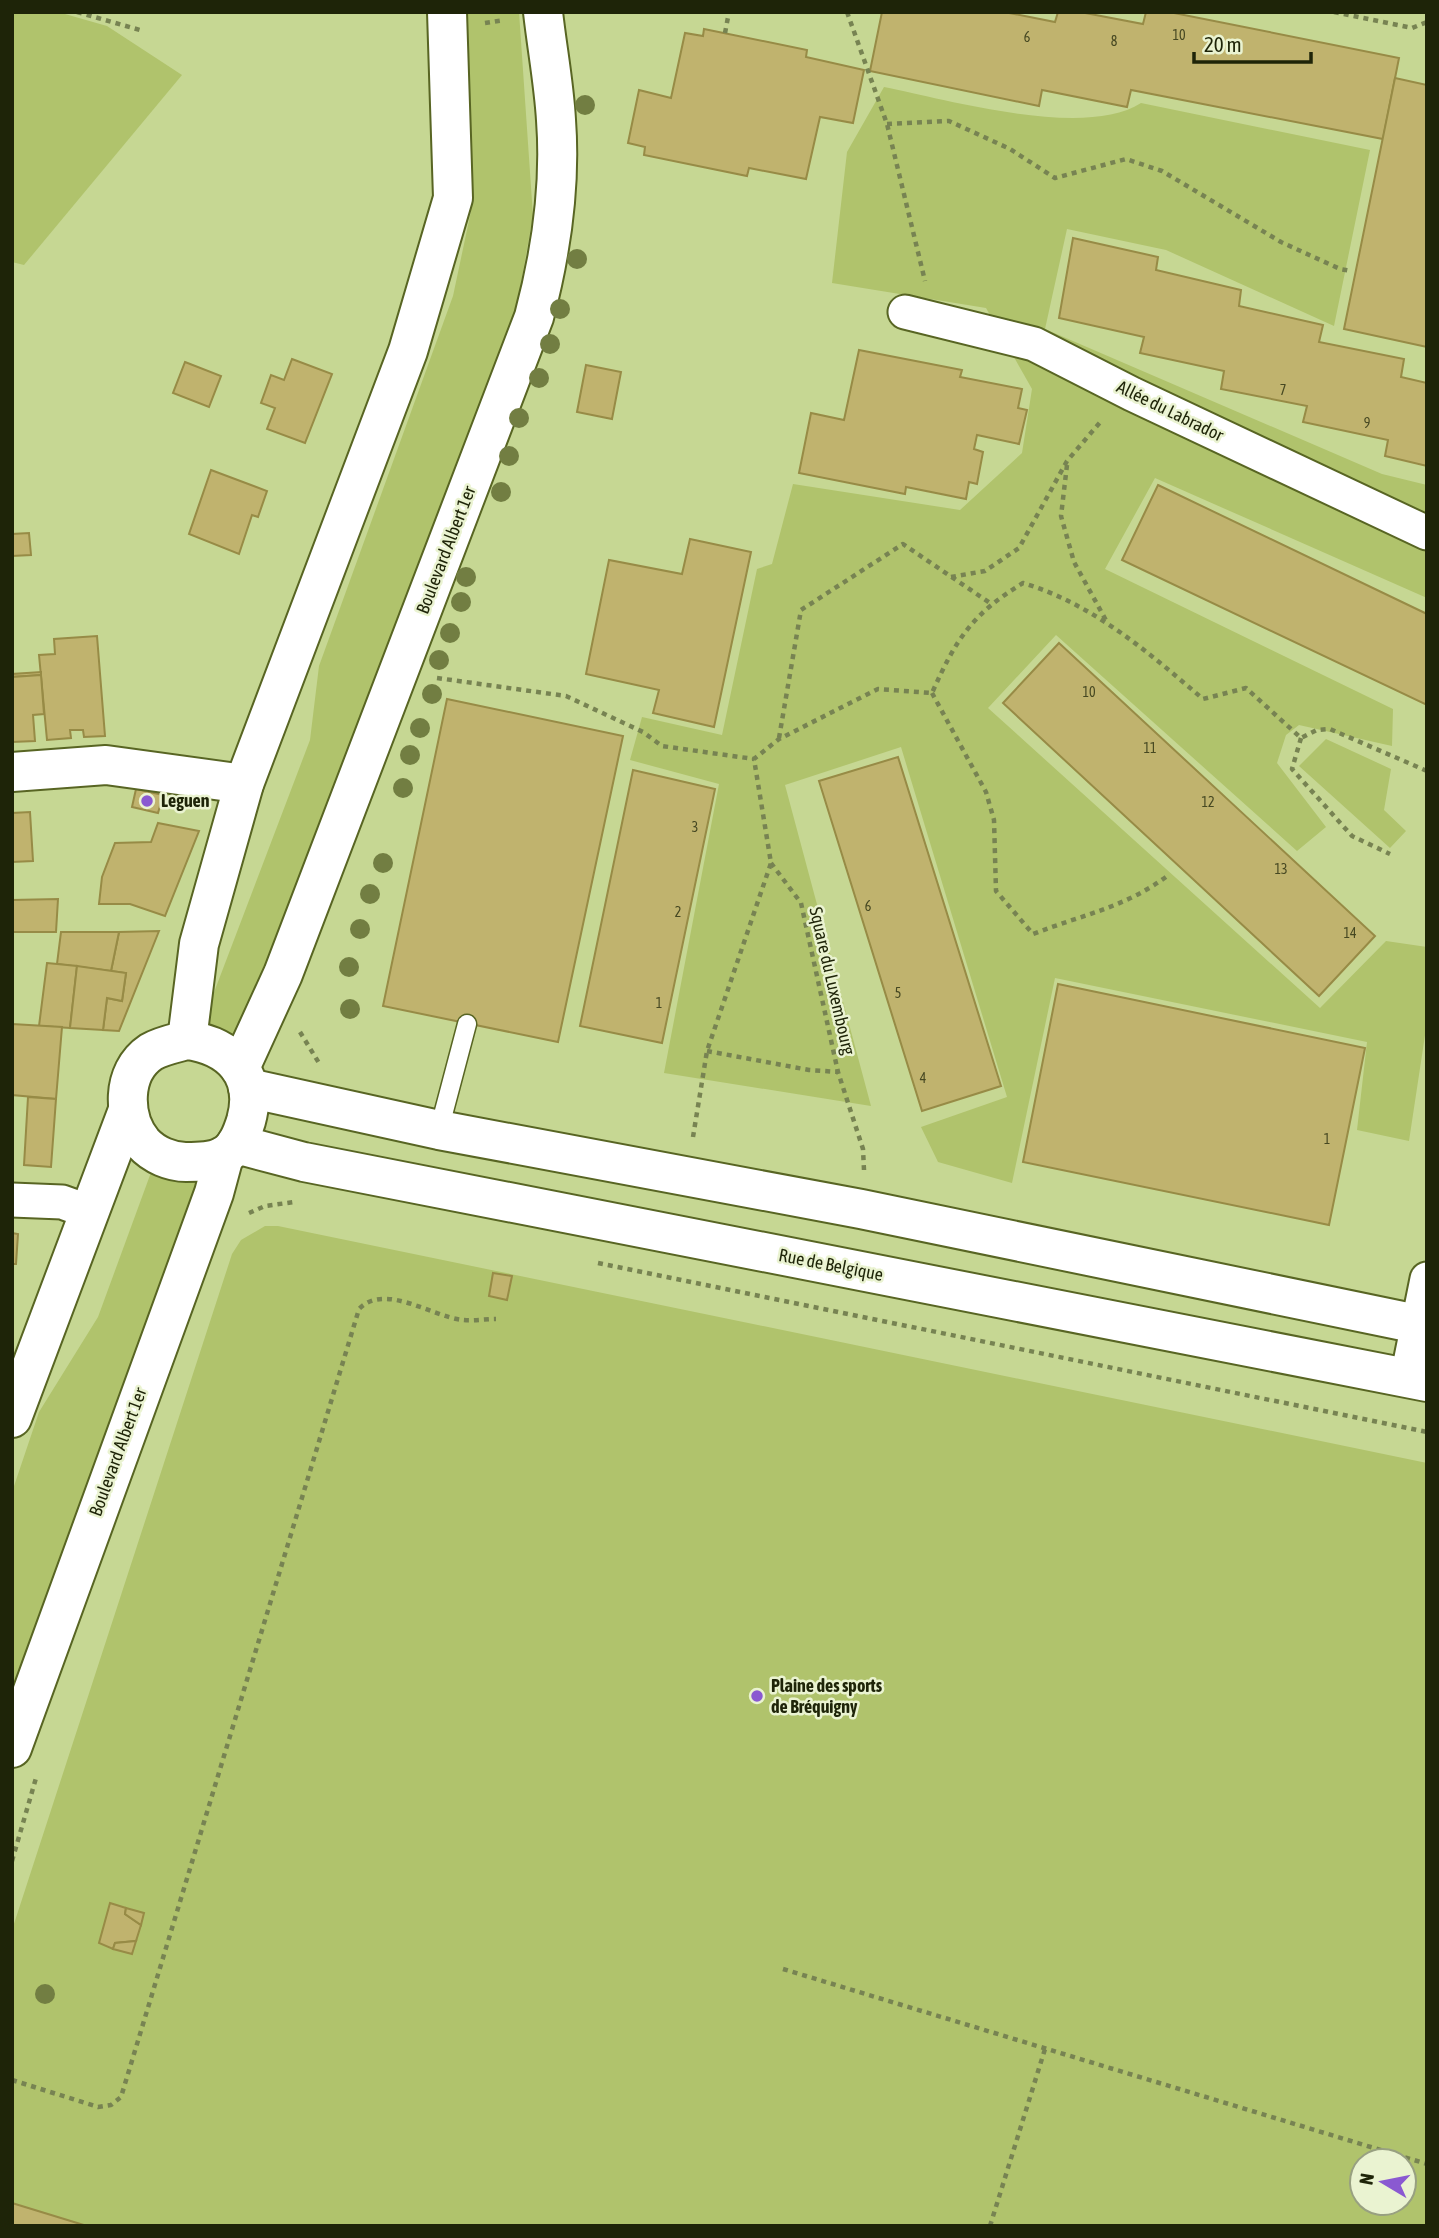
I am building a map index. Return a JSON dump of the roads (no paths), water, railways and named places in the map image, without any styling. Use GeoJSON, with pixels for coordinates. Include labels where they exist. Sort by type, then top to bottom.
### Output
{"type":"FeatureCollection","features":[{"type":"Feature","properties":{"kind":"main road","name":"Boulevard Albert 1er"},"geometry":{"type":"LineString","coordinates":[[25,1759],[211,1200],[249,1108],[244,1078],[534,317],[544,282],[555,209],[557,169],[556,117],[544,13]]}},
{"type":"Feature","properties":{"kind":"main road"},"geometry":{"type":"LineString","coordinates":[[187,1040],[199,944],[244,784],[408,351],[453,198],[448,20]]}},
{"type":"Feature","properties":{"kind":"main road"},"geometry":{"type":"LineString","coordinates":[[12,772],[106,765],[244,784]]}},
{"type":"Feature","properties":{"kind":"main road"},"geometry":{"type":"LineString","coordinates":[[230,1150],[197,1162],[178,1162],[160,1156],[144,1144],[134,1129],[128,1111],[127,1095],[138,1066],[151,1052],[187,1040],[208,1042],[226,1052],[244,1078],[439,1130],[861,1209],[1422,1325]]}},
{"type":"Feature","properties":{"kind":"main road"},"geometry":{"type":"LineString","coordinates":[[12,1418],[87,1211],[128,1111]]}},
{"type":"Feature","properties":{"kind":"main road","name":"Rue de Belgique"},"geometry":{"type":"LineString","coordinates":[[230,1150],[304,1162],[1417,1380]]}},
{"type":"Feature","properties":{"kind":"street","name":"Allée du Labrador"},"geometry":{"type":"LineString","coordinates":[[920,316],[1034,344],[1132,394],[1427,533]]}},
{"type":"Feature","properties":{"kind":"street"},"geometry":{"type":"LineString","coordinates":[[12,1200],[62,1202],[87,1211]]}},
{"type":"Feature","properties":{"kind":"street"},"geometry":{"type":"LineString","coordinates":[[1417,1380],[1427,1279]]}},
{"type":"Feature","properties":{"kind":"lane"},"geometry":{"type":"LineString","coordinates":[[439,1130],[467,1024]]}},
{"type":"Feature","properties":{"kind":"place","name":"Leguen"},"geometry":{"type":"Point","coordinates":[147,801]}},
{"type":"Feature","properties":{"kind":"place","name":"Plaine des sports de Bréquigny"},"geometry":{"type":"Point","coordinates":[757,1696]}}]}
